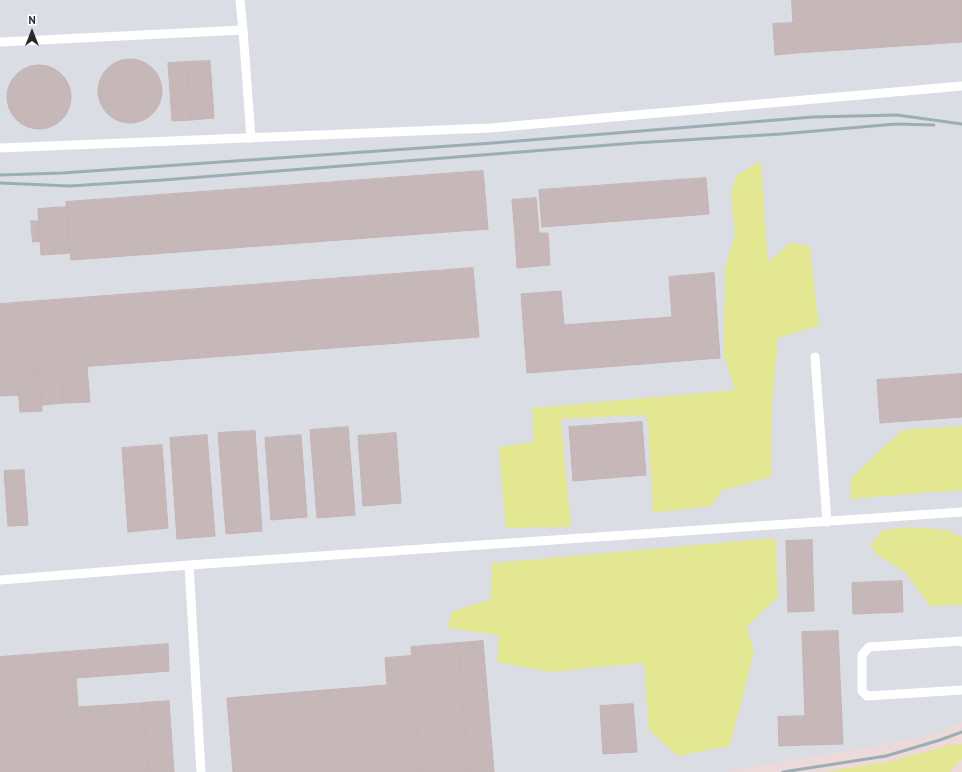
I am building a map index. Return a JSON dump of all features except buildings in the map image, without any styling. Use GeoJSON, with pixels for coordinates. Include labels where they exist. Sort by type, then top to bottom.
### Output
{"type":"FeatureCollection","features":[{"type":"Feature","properties":{"kind":"lane"},"geometry":{"type":"LineString","coordinates":[[240,0],[251,138]]}},
{"type":"Feature","properties":{"kind":"lane"},"geometry":{"type":"LineString","coordinates":[[0,42],[243,30]]}},
{"type":"Feature","properties":{"kind":"lane"},"geometry":{"type":"LineString","coordinates":[[0,148],[490,128],[962,86]]}},
{"type":"Feature","properties":{"kind":"lane"},"geometry":{"type":"LineString","coordinates":[[815,358],[827,522]]}},
{"type":"Feature","properties":{"kind":"lane"},"geometry":{"type":"LineString","coordinates":[[0,580],[962,512]]}},
{"type":"Feature","properties":{"kind":"lane"},"geometry":{"type":"LineString","coordinates":[[189,566],[201,772]]}},
{"type":"Feature","properties":{"kind":"lane"},"geometry":{"type":"LineString","coordinates":[[962,642],[869,647],[862,655],[862,691],[867,696],[962,690]]}},
{"type":"Feature","properties":{"kind":"shaded area"},"geometry":{"type":"Polygon","coordinates":[[[0,0],[962,0],[962,721],[937,734],[723,772],[0,772],[0,0]]]}},
{"type":"Feature","properties":{"kind":"green space"},"geometry":{"type":"Polygon","coordinates":[[[761,161],[768,262],[790,243],[810,246],[819,326],[778,338],[772,406],[771,477],[721,491],[712,506],[653,513],[648,422],[645,415],[561,419],[571,527],[506,528],[499,447],[534,442],[532,408],[735,390],[724,355],[725,269],[735,234],[731,193],[737,175],[761,161]]]}},
{"type":"Feature","properties":{"kind":"green space"},"geometry":{"type":"Polygon","coordinates":[[[962,426],[962,490],[850,499],[851,478],[902,430],[962,426]]]}},
{"type":"Feature","properties":{"kind":"green space"},"geometry":{"type":"Polygon","coordinates":[[[911,527],[947,530],[962,537],[962,605],[930,606],[906,573],[875,553],[871,545],[883,530],[911,527]]]}},
{"type":"Feature","properties":{"kind":"green space"},"geometry":{"type":"Polygon","coordinates":[[[776,538],[778,598],[747,626],[754,652],[730,746],[678,756],[649,730],[644,663],[550,672],[497,662],[499,635],[447,628],[452,612],[491,599],[492,563],[776,538]]]}},
{"type":"Feature","properties":{"kind":"green space"},"geometry":{"type":"Polygon","coordinates":[[[962,744],[962,759],[950,772],[823,772],[888,762],[950,745],[962,744]]]}},
{"type":"Feature","properties":{"kind":"railway"},"geometry":{"type":"LineString","coordinates":[[0,175],[62,173],[493,143],[813,117],[897,115],[962,124]]}},
{"type":"Feature","properties":{"kind":"railway"},"geometry":{"type":"LineString","coordinates":[[0,183],[70,186],[635,143],[781,134],[896,124],[934,125]]}},
{"type":"Feature","properties":{"kind":"railway"},"geometry":{"type":"LineString","coordinates":[[783,772],[886,756],[962,732]]}}]}
